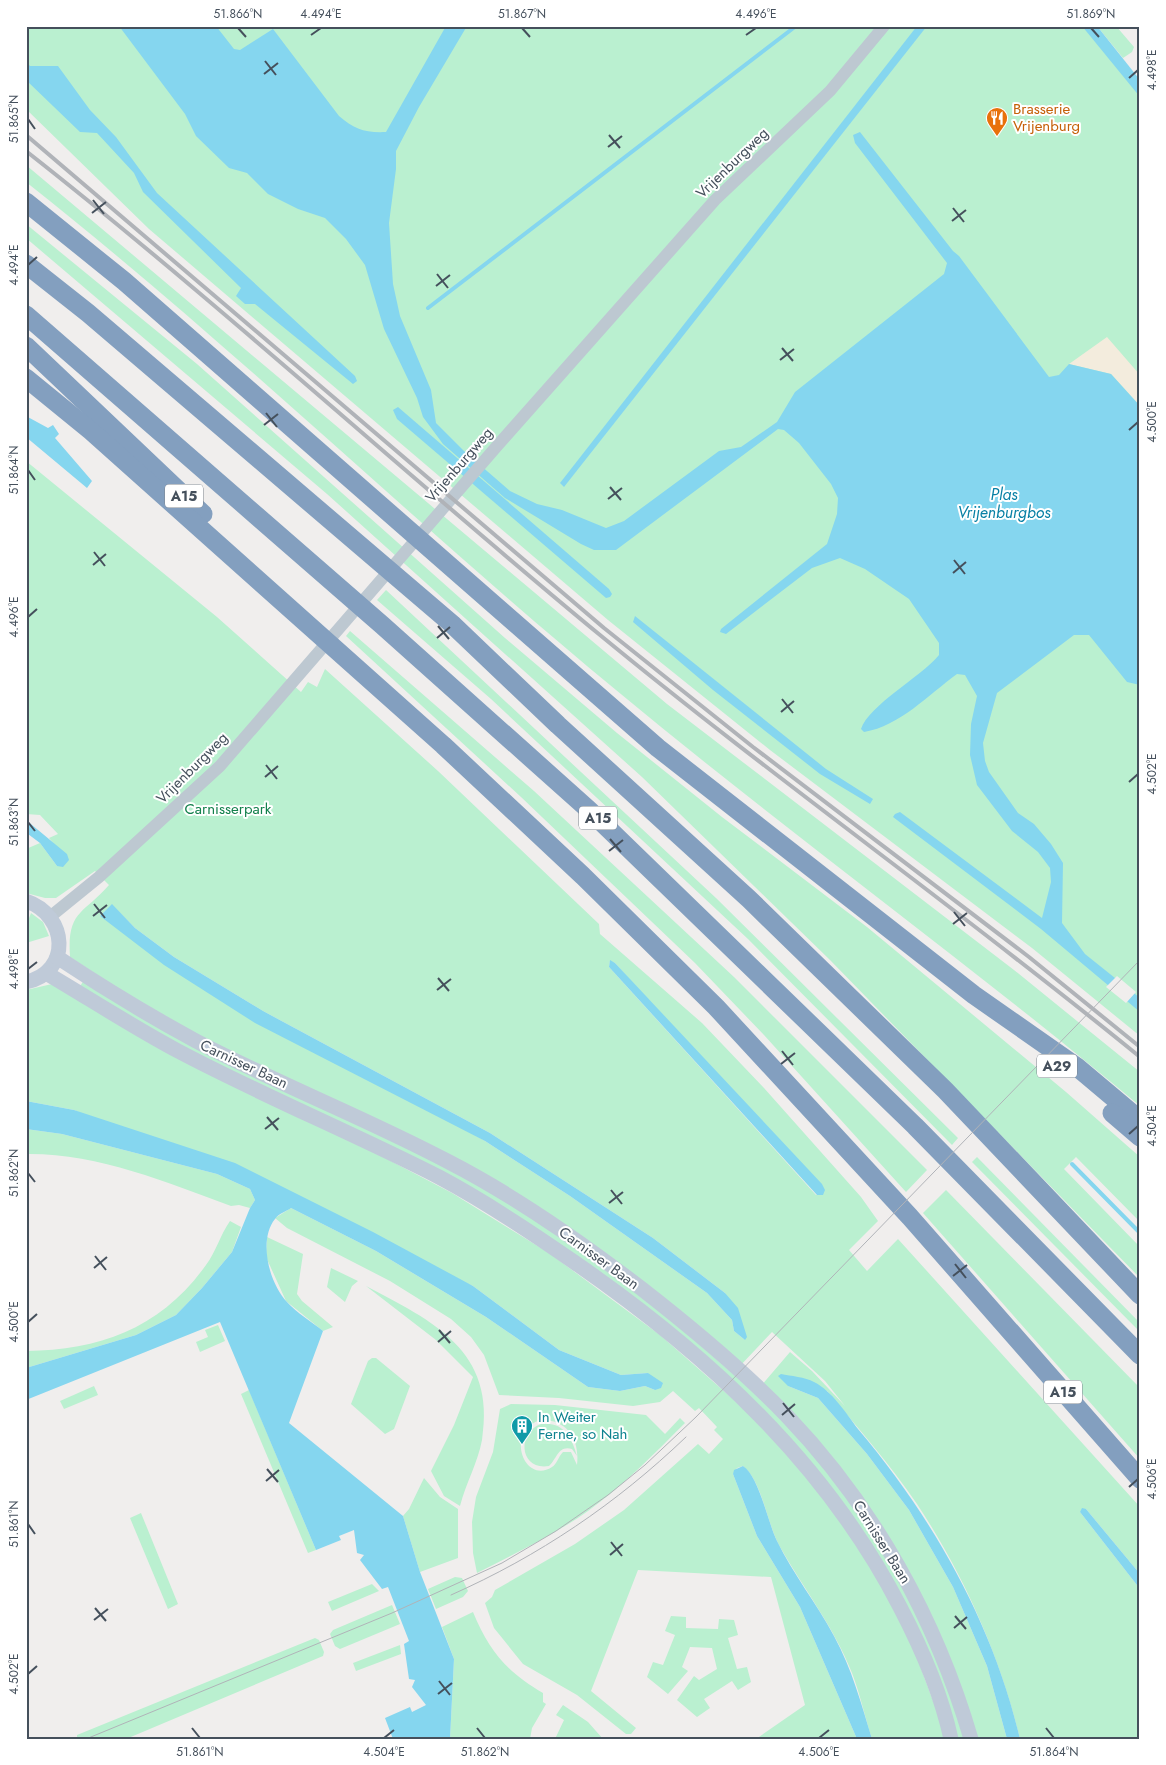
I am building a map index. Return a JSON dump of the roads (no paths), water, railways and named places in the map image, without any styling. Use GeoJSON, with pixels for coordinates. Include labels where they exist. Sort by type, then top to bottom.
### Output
{"type":"FeatureCollection","features":[{"type":"Feature","properties":{"kind":"highway"},"geometry":{"type":"LineString","coordinates":[[26,202],[124,281],[658,748],[750,822],[974,995],[1077,1068],[1140,1120]]}},
{"type":"Feature","properties":{"kind":"highway","name":"A15"},"geometry":{"type":"LineString","coordinates":[[26,264],[96,319],[452,624],[558,725],[749,900],[938,1083],[1140,1295]]}},
{"type":"Feature","properties":{"kind":"highway","name":"A15"},"geometry":{"type":"LineString","coordinates":[[26,315],[360,605],[589,810],[915,1126],[1140,1355]]}},
{"type":"Feature","properties":{"kind":"highway","name":"A15"},"geometry":{"type":"LineString","coordinates":[[26,346],[165,476],[338,650]]}},
{"type":"Feature","properties":{"kind":"highway","name":"A15"},"geometry":{"type":"LineString","coordinates":[[26,378],[91,431],[338,650],[576,869],[716,1006],[910,1217],[1140,1479]]}},
{"type":"Feature","properties":{"kind":"highway","name":"A29"},"geometry":{"type":"LineString","coordinates":[[974,995],[1140,1137]]}},
{"type":"Feature","properties":{"kind":"main road"},"geometry":{"type":"LineString","coordinates":[[26,901],[36,904],[51,916],[59,940],[57,957],[46,973],[26,982]]}},
{"type":"Feature","properties":{"kind":"main road","name":"Carnisser Baan"},"geometry":{"type":"LineString","coordinates":[[57,957],[136,1008],[198,1042],[451,1162],[547,1221],[611,1265],[691,1329],[788,1417],[850,1490],[897,1562],[935,1636],[971,1739]]}},
{"type":"Feature","properties":{"kind":"main road","name":"Carnisser Baan"},"geometry":{"type":"LineString","coordinates":[[46,973],[178,1051],[440,1178],[521,1225],[600,1280],[665,1329],[720,1376],[774,1428],[835,1501],[881,1570],[919,1643],[945,1712],[952,1739]]}},
{"type":"Feature","properties":{"kind":"street","name":"Vrijenburgweg"},"geometry":{"type":"LineString","coordinates":[[51,916],[100,877],[206,780],[714,200],[830,91],[884,26]]}},
{"type":"Feature","properties":{"kind":"water","name":"Plas Vrijenburgbos"},"geometry":{"type":"Polygon","coordinates":[[[119,26],[216,26],[234,49],[240,50],[273,29],[339,116],[360,129],[386,132],[446,26],[467,26],[419,107],[396,151],[396,169],[389,223],[393,284],[400,316],[431,390],[436,423],[464,451],[510,491],[537,504],[562,510],[606,528],[624,521],[719,451],[741,447],[777,422],[795,392],[944,274],[947,263],[855,143],[853,135],[860,132],[953,251],[959,256],[1049,377],[1059,375],[1069,364],[1111,374],[1140,406],[1140,685],[1127,682],[1089,635],[1074,635],[997,693],[983,743],[985,761],[989,772],[1018,813],[1034,824],[1051,844],[1063,863],[1062,923],[1085,954],[1140,998],[1140,1012],[1041,929],[893,817],[900,812],[1042,918],[1051,882],[1050,868],[1038,852],[1012,831],[977,785],[970,755],[971,724],[977,696],[965,675],[957,674],[902,717],[877,729],[864,732],[861,729],[874,710],[931,664],[939,655],[939,643],[909,599],[865,569],[840,558],[812,568],[726,634],[720,632],[721,629],[827,544],[837,514],[838,498],[831,484],[799,443],[784,430],[778,429],[616,550],[594,550],[581,544],[505,498],[443,444],[423,417],[417,398],[384,329],[365,265],[346,239],[325,218],[298,209],[268,194],[247,173],[229,168],[196,136],[185,114],[119,26]]]}},
{"type":"Feature","properties":{"kind":"water"},"geometry":{"type":"Polygon","coordinates":[[[917,26],[927,26],[564,487],[560,483],[917,26]]]}},
{"type":"Feature","properties":{"kind":"water"},"geometry":{"type":"Polygon","coordinates":[[[1082,26],[1097,26],[1140,80],[1140,97],[1082,26]]]}},
{"type":"Feature","properties":{"kind":"water"},"geometry":{"type":"Polygon","coordinates":[[[26,62],[30,66],[58,66],[90,110],[116,137],[157,193],[355,376],[357,381],[353,384],[255,304],[245,304],[236,296],[241,288],[143,192],[134,173],[97,133],[80,132],[26,80],[26,62]]]}},
{"type":"Feature","properties":{"kind":"water"},"geometry":{"type":"Polygon","coordinates":[[[398,407],[609,589],[612,594],[610,597],[606,598],[397,419],[393,410],[398,407]]]}},
{"type":"Feature","properties":{"kind":"water"},"geometry":{"type":"Polygon","coordinates":[[[26,416],[48,428],[53,425],[59,434],[55,438],[92,481],[87,488],[26,437],[26,416]]]}},
{"type":"Feature","properties":{"kind":"water"},"geometry":{"type":"Polygon","coordinates":[[[635,616],[826,769],[873,799],[870,804],[820,774],[713,690],[633,622],[635,616]]]}},
{"type":"Feature","properties":{"kind":"water"},"geometry":{"type":"Polygon","coordinates":[[[26,820],[67,854],[69,860],[63,867],[57,866],[40,843],[28,834],[26,820]]]}},
{"type":"Feature","properties":{"kind":"water"},"geometry":{"type":"Polygon","coordinates":[[[112,904],[135,928],[174,957],[263,1011],[490,1133],[653,1238],[725,1293],[738,1308],[747,1337],[745,1340],[734,1331],[732,1320],[707,1293],[570,1196],[485,1141],[255,1023],[164,965],[100,916],[112,904]]]}},
{"type":"Feature","properties":{"kind":"water"},"geometry":{"type":"Polygon","coordinates":[[[610,960],[615,963],[822,1184],[825,1190],[823,1195],[817,1195],[609,967],[610,960]]]}},
{"type":"Feature","properties":{"kind":"water"},"geometry":{"type":"Polygon","coordinates":[[[26,1101],[74,1110],[235,1163],[373,1232],[473,1286],[559,1350],[621,1375],[648,1373],[663,1383],[661,1388],[655,1390],[645,1386],[620,1391],[588,1387],[486,1317],[376,1251],[291,1208],[276,1217],[267,1238],[268,1261],[275,1284],[291,1306],[323,1331],[289,1423],[403,1516],[420,1572],[454,1659],[450,1739],[393,1739],[385,1718],[410,1707],[412,1712],[426,1705],[412,1687],[415,1680],[409,1679],[404,1644],[409,1641],[388,1587],[382,1589],[360,1560],[364,1555],[357,1553],[354,1530],[339,1536],[341,1540],[316,1550],[220,1322],[26,1400],[26,1368],[136,1335],[176,1315],[232,1252],[255,1200],[250,1189],[217,1174],[62,1134],[26,1129],[26,1101]]]}},
{"type":"Feature","properties":{"kind":"water"},"geometry":{"type":"Polygon","coordinates":[[[781,1374],[810,1380],[827,1391],[844,1409],[912,1499],[936,1536],[977,1614],[994,1655],[1020,1739],[1007,1739],[987,1666],[953,1587],[909,1510],[867,1454],[818,1398],[788,1386],[778,1376],[781,1374]]]}},
{"type":"Feature","properties":{"kind":"water"},"geometry":{"type":"Polygon","coordinates":[[[743,1466],[754,1479],[783,1553],[840,1648],[856,1686],[872,1739],[857,1739],[800,1607],[757,1536],[733,1474],[734,1470],[743,1466]]]}},
{"type":"Feature","properties":{"kind":"water"},"geometry":{"type":"Polygon","coordinates":[[[1082,1508],[1086,1509],[1140,1574],[1140,1589],[1080,1512],[1082,1508]]]}},
{"type":"Feature","properties":{"kind":"waterway"},"geometry":{"type":"LineString","coordinates":[[428,308],[796,26]]}},
{"type":"Feature","properties":{"kind":"waterway"},"geometry":{"type":"LineString","coordinates":[[1072,1164],[1140,1233]]}},
{"type":"Feature","properties":{"kind":"tram line"},"geometry":{"type":"LineString","coordinates":[[1135,26],[1140,32]]}},
{"type":"Feature","properties":{"kind":"tram line"},"geometry":{"type":"LineString","coordinates":[[86,1739],[392,1613],[502,1563],[556,1531],[608,1495],[645,1465],[696,1417],[1140,960]]}},
{"type":"Feature","properties":{"kind":"tram line"},"geometry":{"type":"LineString","coordinates":[[451,1595],[546,1546],[604,1506],[686,1437]]}},
{"type":"Feature","properties":{"kind":"railway"},"geometry":{"type":"LineString","coordinates":[[26,135],[604,628],[753,747],[1029,957],[1140,1047]]}},
{"type":"Feature","properties":{"kind":"railway"},"geometry":{"type":"LineString","coordinates":[[26,151],[172,270],[528,575],[666,689],[1006,950],[1140,1057]]}},
{"type":"Feature","properties":{"kind":"place","name":"Brasserie Vrijenburg"},"geometry":{"type":"Point","coordinates":[997,137]}},
{"type":"Feature","properties":{"kind":"place","name":"In Weiter Ferne, so Nah"},"geometry":{"type":"Point","coordinates":[522,1445]}},
{"type":"Feature","properties":{"kind":"park label","name":"Carnisserpark"},"geometry":{"type":"Point","coordinates":[228,809]}}]}
